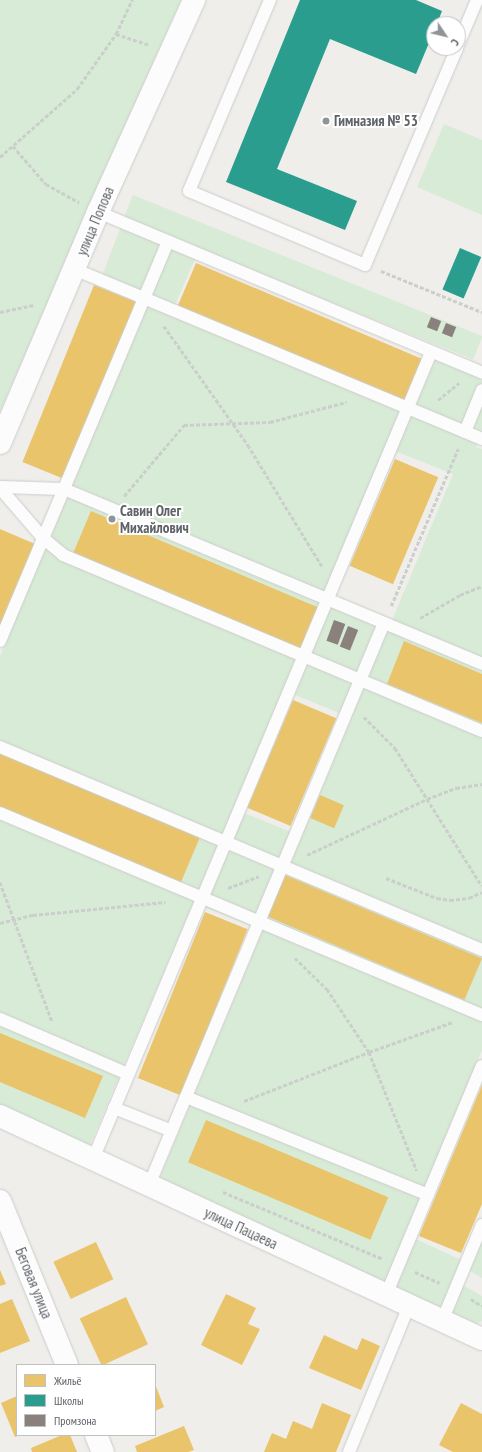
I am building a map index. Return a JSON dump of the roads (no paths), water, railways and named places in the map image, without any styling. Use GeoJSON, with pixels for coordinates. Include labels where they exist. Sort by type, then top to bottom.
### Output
{"type":"FeatureCollection","features":[{"type":"Feature","properties":{"kind":"street","name":"улица Попова"},"geometry":{"type":"LineString","coordinates":[[0,443],[98,212],[194,0]]}},
{"type":"Feature","properties":{"kind":"street","name":"улица Пацаева"},"geometry":{"type":"LineString","coordinates":[[0,1116],[386,1296],[482,1339]]}},
{"type":"Feature","properties":{"kind":"street","name":"Беговая улица"},"geometry":{"type":"LineString","coordinates":[[0,1201],[67,1364]]}},
{"type":"Feature","properties":{"kind":"street"},"geometry":{"type":"LineString","coordinates":[[96,1436],[103,1452]]}},
{"type":"Feature","properties":{"kind":"lane"},"geometry":{"type":"LineString","coordinates":[[270,0],[189,191],[365,265],[454,56]]}},
{"type":"Feature","properties":{"kind":"lane"},"geometry":{"type":"LineString","coordinates":[[466,26],[477,0]]}},
{"type":"Feature","properties":{"kind":"lane"},"geometry":{"type":"LineString","coordinates":[[98,212],[478,372]]}},
{"type":"Feature","properties":{"kind":"lane"},"geometry":{"type":"LineString","coordinates":[[0,641],[168,242]]}},
{"type":"Feature","properties":{"kind":"lane"},"geometry":{"type":"LineString","coordinates":[[74,269],[482,439]]}},
{"type":"Feature","properties":{"kind":"lane"},"geometry":{"type":"LineString","coordinates":[[93,1159],[431,352]]}},
{"type":"Feature","properties":{"kind":"lane"},"geometry":{"type":"LineString","coordinates":[[465,432],[482,390]]}},
{"type":"Feature","properties":{"kind":"lane"},"geometry":{"type":"LineString","coordinates":[[0,487],[64,489],[482,664]]}},
{"type":"Feature","properties":{"kind":"lane"},"geometry":{"type":"LineString","coordinates":[[0,487],[43,538],[63,555],[482,731]]}},
{"type":"Feature","properties":{"kind":"lane"},"geometry":{"type":"LineString","coordinates":[[149,1185],[384,623]]}},
{"type":"Feature","properties":{"kind":"lane"},"geometry":{"type":"LineString","coordinates":[[0,747],[482,950]]}},
{"type":"Feature","properties":{"kind":"lane"},"geometry":{"type":"LineString","coordinates":[[0,813],[480,1015]]}},
{"type":"Feature","properties":{"kind":"lane"},"geometry":{"type":"LineString","coordinates":[[0,1019],[128,1074]]}},
{"type":"Feature","properties":{"kind":"lane"},"geometry":{"type":"LineString","coordinates":[[386,1296],[397,1265],[482,1066]]}},
{"type":"Feature","properties":{"kind":"lane"},"geometry":{"type":"LineString","coordinates":[[186,1097],[428,1195]]}},
{"type":"Feature","properties":{"kind":"lane"},"geometry":{"type":"LineString","coordinates":[[114,1108],[172,1131]]}},
{"type":"Feature","properties":{"kind":"lane"},"geometry":{"type":"LineString","coordinates":[[442,1321],[482,1225]]}},
{"type":"Feature","properties":{"kind":"lane"},"geometry":{"type":"LineString","coordinates":[[349,1452],[409,1306]]}},
{"type":"Feature","properties":{"kind":"place","name":"Гимназия № 53"},"geometry":{"type":"Point","coordinates":[326,121]}},
{"type":"Feature","properties":{"kind":"place","name":"Савин Олег Михайлович"},"geometry":{"type":"Point","coordinates":[112,519]}}]}
